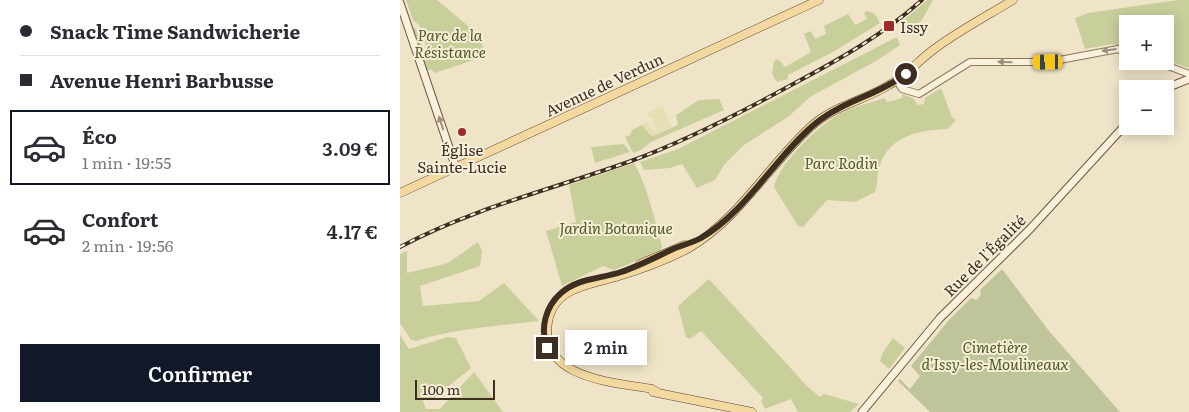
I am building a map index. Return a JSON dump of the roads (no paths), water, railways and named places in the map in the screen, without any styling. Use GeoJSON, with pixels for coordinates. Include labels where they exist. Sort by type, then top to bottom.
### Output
{"type":"FeatureCollection","features":[{"type":"Feature","properties":{"kind":"main road","name":"Avenue de Verdun"},"geometry":{"type":"LineString","coordinates":[[400,193],[819,0]]}},
{"type":"Feature","properties":{"kind":"main road"},"geometry":{"type":"LineString","coordinates":[[752,412],[657,392],[586,380],[566,372],[556,364],[548,351],[544,339],[546,323],[553,302],[569,286],[632,268],[700,238],[735,210],[815,124],[833,111],[897,81],[935,48],[1013,0]]}},
{"type":"Feature","properties":{"kind":"main road"},"geometry":{"type":"LineString","coordinates":[[400,3],[456,168]]}},
{"type":"Feature","properties":{"kind":"main road"},"geometry":{"type":"LineString","coordinates":[[1174,85],[1189,79]]}},
{"type":"Feature","properties":{"kind":"main road","name":"Rue de l'Égalité"},"geometry":{"type":"LineString","coordinates":[[863,411],[940,318],[1030,229],[1119,132]]}},
{"type":"Feature","properties":{"kind":"street"},"geometry":{"type":"LineString","coordinates":[[897,81],[902,89],[919,94],[970,62],[1049,62],[1119,50]]}},
{"type":"Feature","properties":{"kind":"street"},"geometry":{"type":"LineString","coordinates":[[1174,68],[1189,74]]}},
{"type":"Feature","properties":{"kind":"railway"},"geometry":{"type":"LineString","coordinates":[[400,247],[456,221],[631,161],[694,135],[845,55],[877,35],[922,0]]}},
{"type":"Feature","properties":{"kind":"place","name":"Issy"},"geometry":{"type":"Point","coordinates":[889,26]}},
{"type":"Feature","properties":{"kind":"place","name":"Église Sainte-Lucie"},"geometry":{"type":"Point","coordinates":[462,132]}},
{"type":"Feature","properties":{"kind":"park label","name":"Parc de la Résistance"},"geometry":{"type":"Point","coordinates":[450,42]}},
{"type":"Feature","properties":{"kind":"park label","name":"Parc Rodin"},"geometry":{"type":"Point","coordinates":[841,162]}},
{"type":"Feature","properties":{"kind":"park label","name":"Jardin Botanique"},"geometry":{"type":"Point","coordinates":[616,227]}},
{"type":"Feature","properties":{"kind":"park label","name":"Cimetière d'Issy-les-Moulineaux"},"geometry":{"type":"Point","coordinates":[995,354]}}]}
